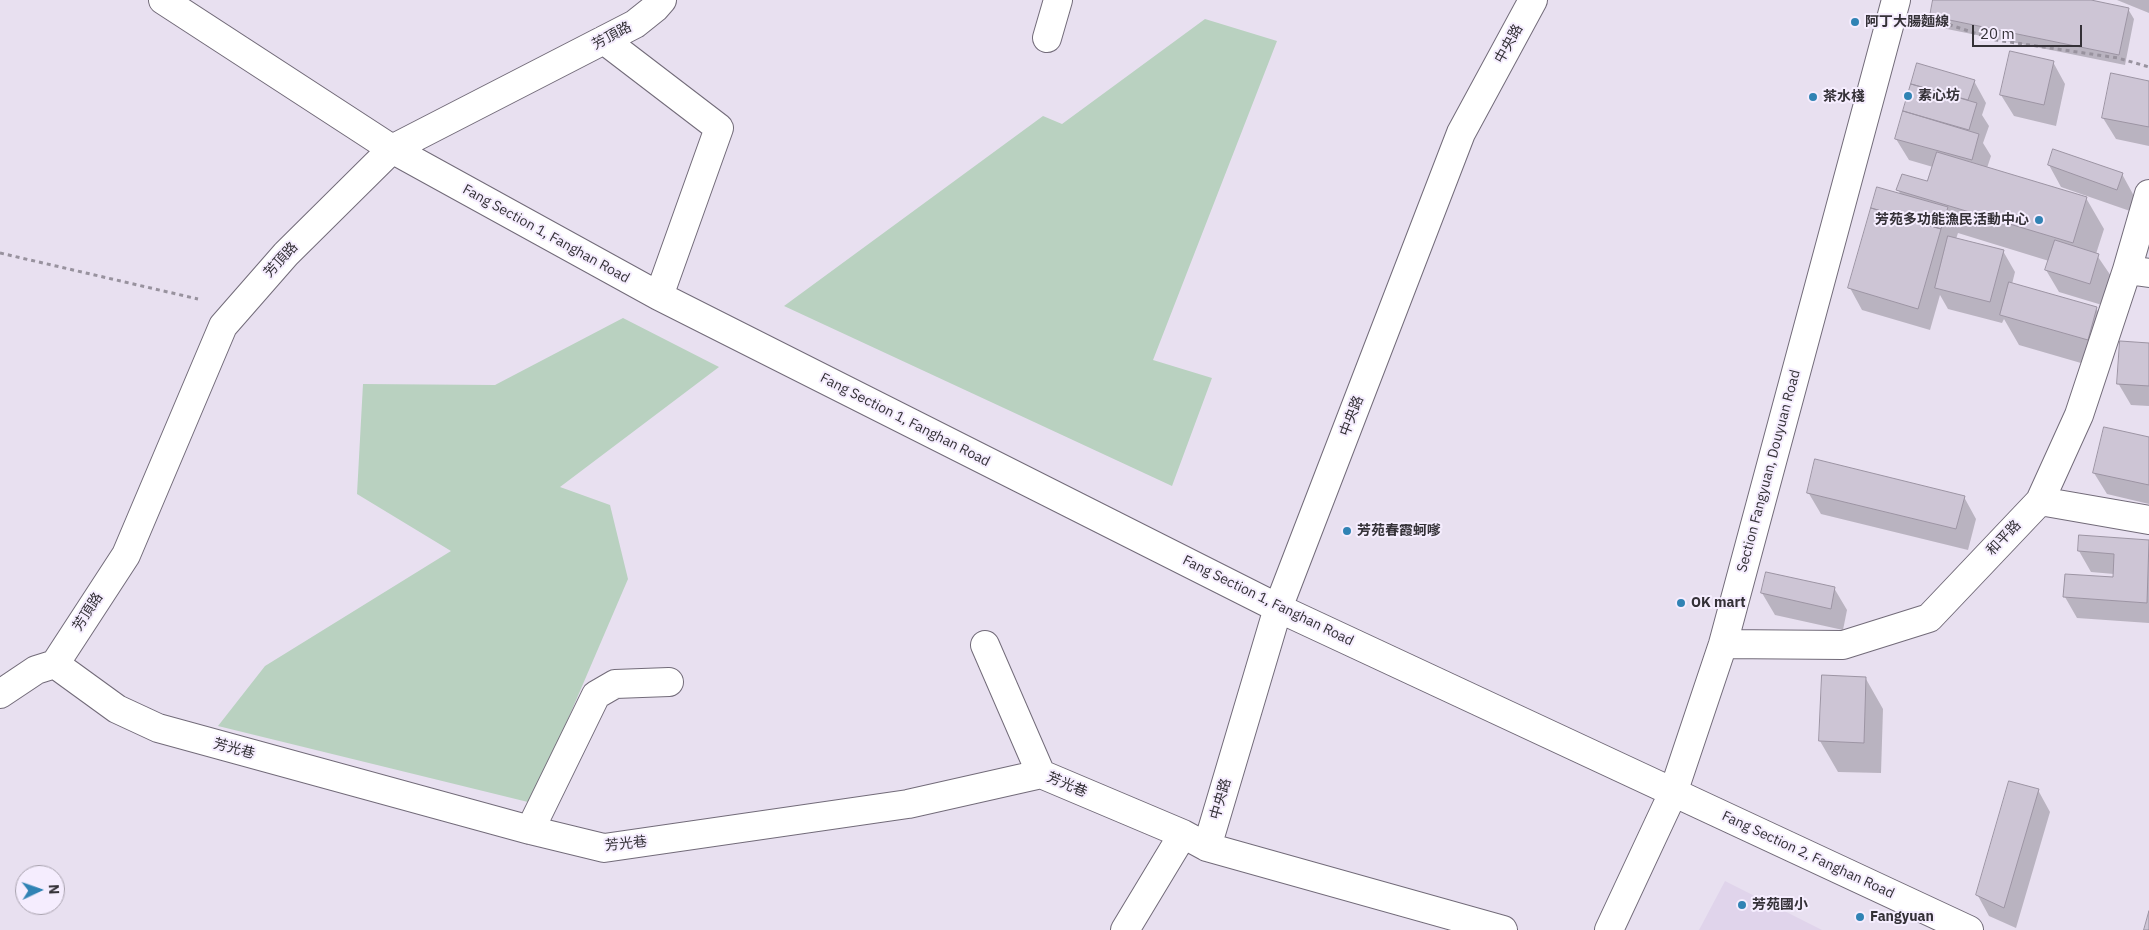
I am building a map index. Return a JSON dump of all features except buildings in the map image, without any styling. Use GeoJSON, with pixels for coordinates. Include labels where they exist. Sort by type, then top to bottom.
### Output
{"type":"FeatureCollection","features":[{"type":"Feature","properties":{"kind":"street","name":"Fang Section 1, Fanghan Road"},"geometry":{"type":"LineString","coordinates":[[163,0],[392,149],[659,296],[1278,608],[1673,793]]}},
{"type":"Feature","properties":{"kind":"street","name":"芳頂路"},"geometry":{"type":"LineString","coordinates":[[55,664],[126,555],[223,326],[286,254],[392,149],[635,24],[662,0]]}},
{"type":"Feature","properties":{"kind":"street"},"geometry":{"type":"LineString","coordinates":[[1047,38],[1058,0]]}},
{"type":"Feature","properties":{"kind":"street","name":"中央路"},"geometry":{"type":"LineString","coordinates":[[1207,847],[1278,608],[1461,133],[1533,0]]}},
{"type":"Feature","properties":{"kind":"street","name":"Section Fangyuan, Douyuan Road"},"geometry":{"type":"LineString","coordinates":[[1609,930],[1673,793],[1722,644],[1896,0]]}},
{"type":"Feature","properties":{"kind":"street"},"geometry":{"type":"LineString","coordinates":[[604,40],[719,128],[659,296]]}},
{"type":"Feature","properties":{"kind":"street","name":"和平路"},"geometry":{"type":"LineString","coordinates":[[1722,644],[1842,645],[1929,618],[2040,501],[2079,415],[2138,272],[2149,194]]}},
{"type":"Feature","properties":{"kind":"street"},"geometry":{"type":"LineString","coordinates":[[2040,501],[2149,520]]}},
{"type":"Feature","properties":{"kind":"street"},"geometry":{"type":"LineString","coordinates":[[985,645],[1041,774]]}},
{"type":"Feature","properties":{"kind":"street"},"geometry":{"type":"LineString","coordinates":[[0,694],[36,670],[55,664]]}},
{"type":"Feature","properties":{"kind":"street","name":"芳光巷"},"geometry":{"type":"LineString","coordinates":[[55,664],[117,709],[158,728],[530,830],[604,848],[908,804],[1041,774],[1183,834],[1207,847],[1503,930]]}},
{"type":"Feature","properties":{"kind":"street"},"geometry":{"type":"LineString","coordinates":[[530,830],[596,694],[616,684],[669,682]]}},
{"type":"Feature","properties":{"kind":"street","name":"Fang Section 2, Fanghan Road"},"geometry":{"type":"LineString","coordinates":[[1673,793],[1970,930]]}},
{"type":"Feature","properties":{"kind":"street"},"geometry":{"type":"LineString","coordinates":[[1125,930],[1183,834]]}},
{"type":"Feature","properties":{"kind":"path"},"geometry":{"type":"LineString","coordinates":[[1924,16],[1996,40],[2118,58],[2149,67]]}},
{"type":"Feature","properties":{"kind":"path"},"geometry":{"type":"LineString","coordinates":[[0,253],[198,299]]}},
{"type":"Feature","properties":{"kind":"shaded area","name":"芳苑國小"},"geometry":{"type":"Polygon","coordinates":[[[1725,881],[1822,930],[1699,930],[1725,881]]]}},
{"type":"Feature","properties":{"kind":"green space"},"geometry":{"type":"Polygon","coordinates":[[[1205,19],[1277,41],[1153,360],[1212,378],[1172,486],[784,306],[1043,116],[1062,124],[1205,19]]]}},
{"type":"Feature","properties":{"kind":"green space"},"geometry":{"type":"Polygon","coordinates":[[[623,318],[719,367],[560,487],[610,505],[628,579],[532,803],[218,726],[265,666],[451,551],[357,494],[363,384],[495,385],[623,318]]]}},
{"type":"Feature","properties":{"kind":"place","name":"阿丁大腸麵線"},"geometry":{"type":"Point","coordinates":[1855,22]}},
{"type":"Feature","properties":{"kind":"place","name":"素心坊"},"geometry":{"type":"Point","coordinates":[1908,96]}},
{"type":"Feature","properties":{"kind":"place","name":"茶水棧"},"geometry":{"type":"Point","coordinates":[1813,97]}},
{"type":"Feature","properties":{"kind":"place","name":"芳苑多功能漁民活動中心"},"geometry":{"type":"Point","coordinates":[2039,220]}},
{"type":"Feature","properties":{"kind":"place","name":"芳苑春霞蚵嗲"},"geometry":{"type":"Point","coordinates":[1347,531]}},
{"type":"Feature","properties":{"kind":"place","name":"OK mart"},"geometry":{"type":"Point","coordinates":[1681,603]}},
{"type":"Feature","properties":{"kind":"place","name":"芳苑國小"},"geometry":{"type":"Point","coordinates":[1742,905]}},
{"type":"Feature","properties":{"kind":"place","name":"Fangyuan"},"geometry":{"type":"Point","coordinates":[1860,917]}}]}
